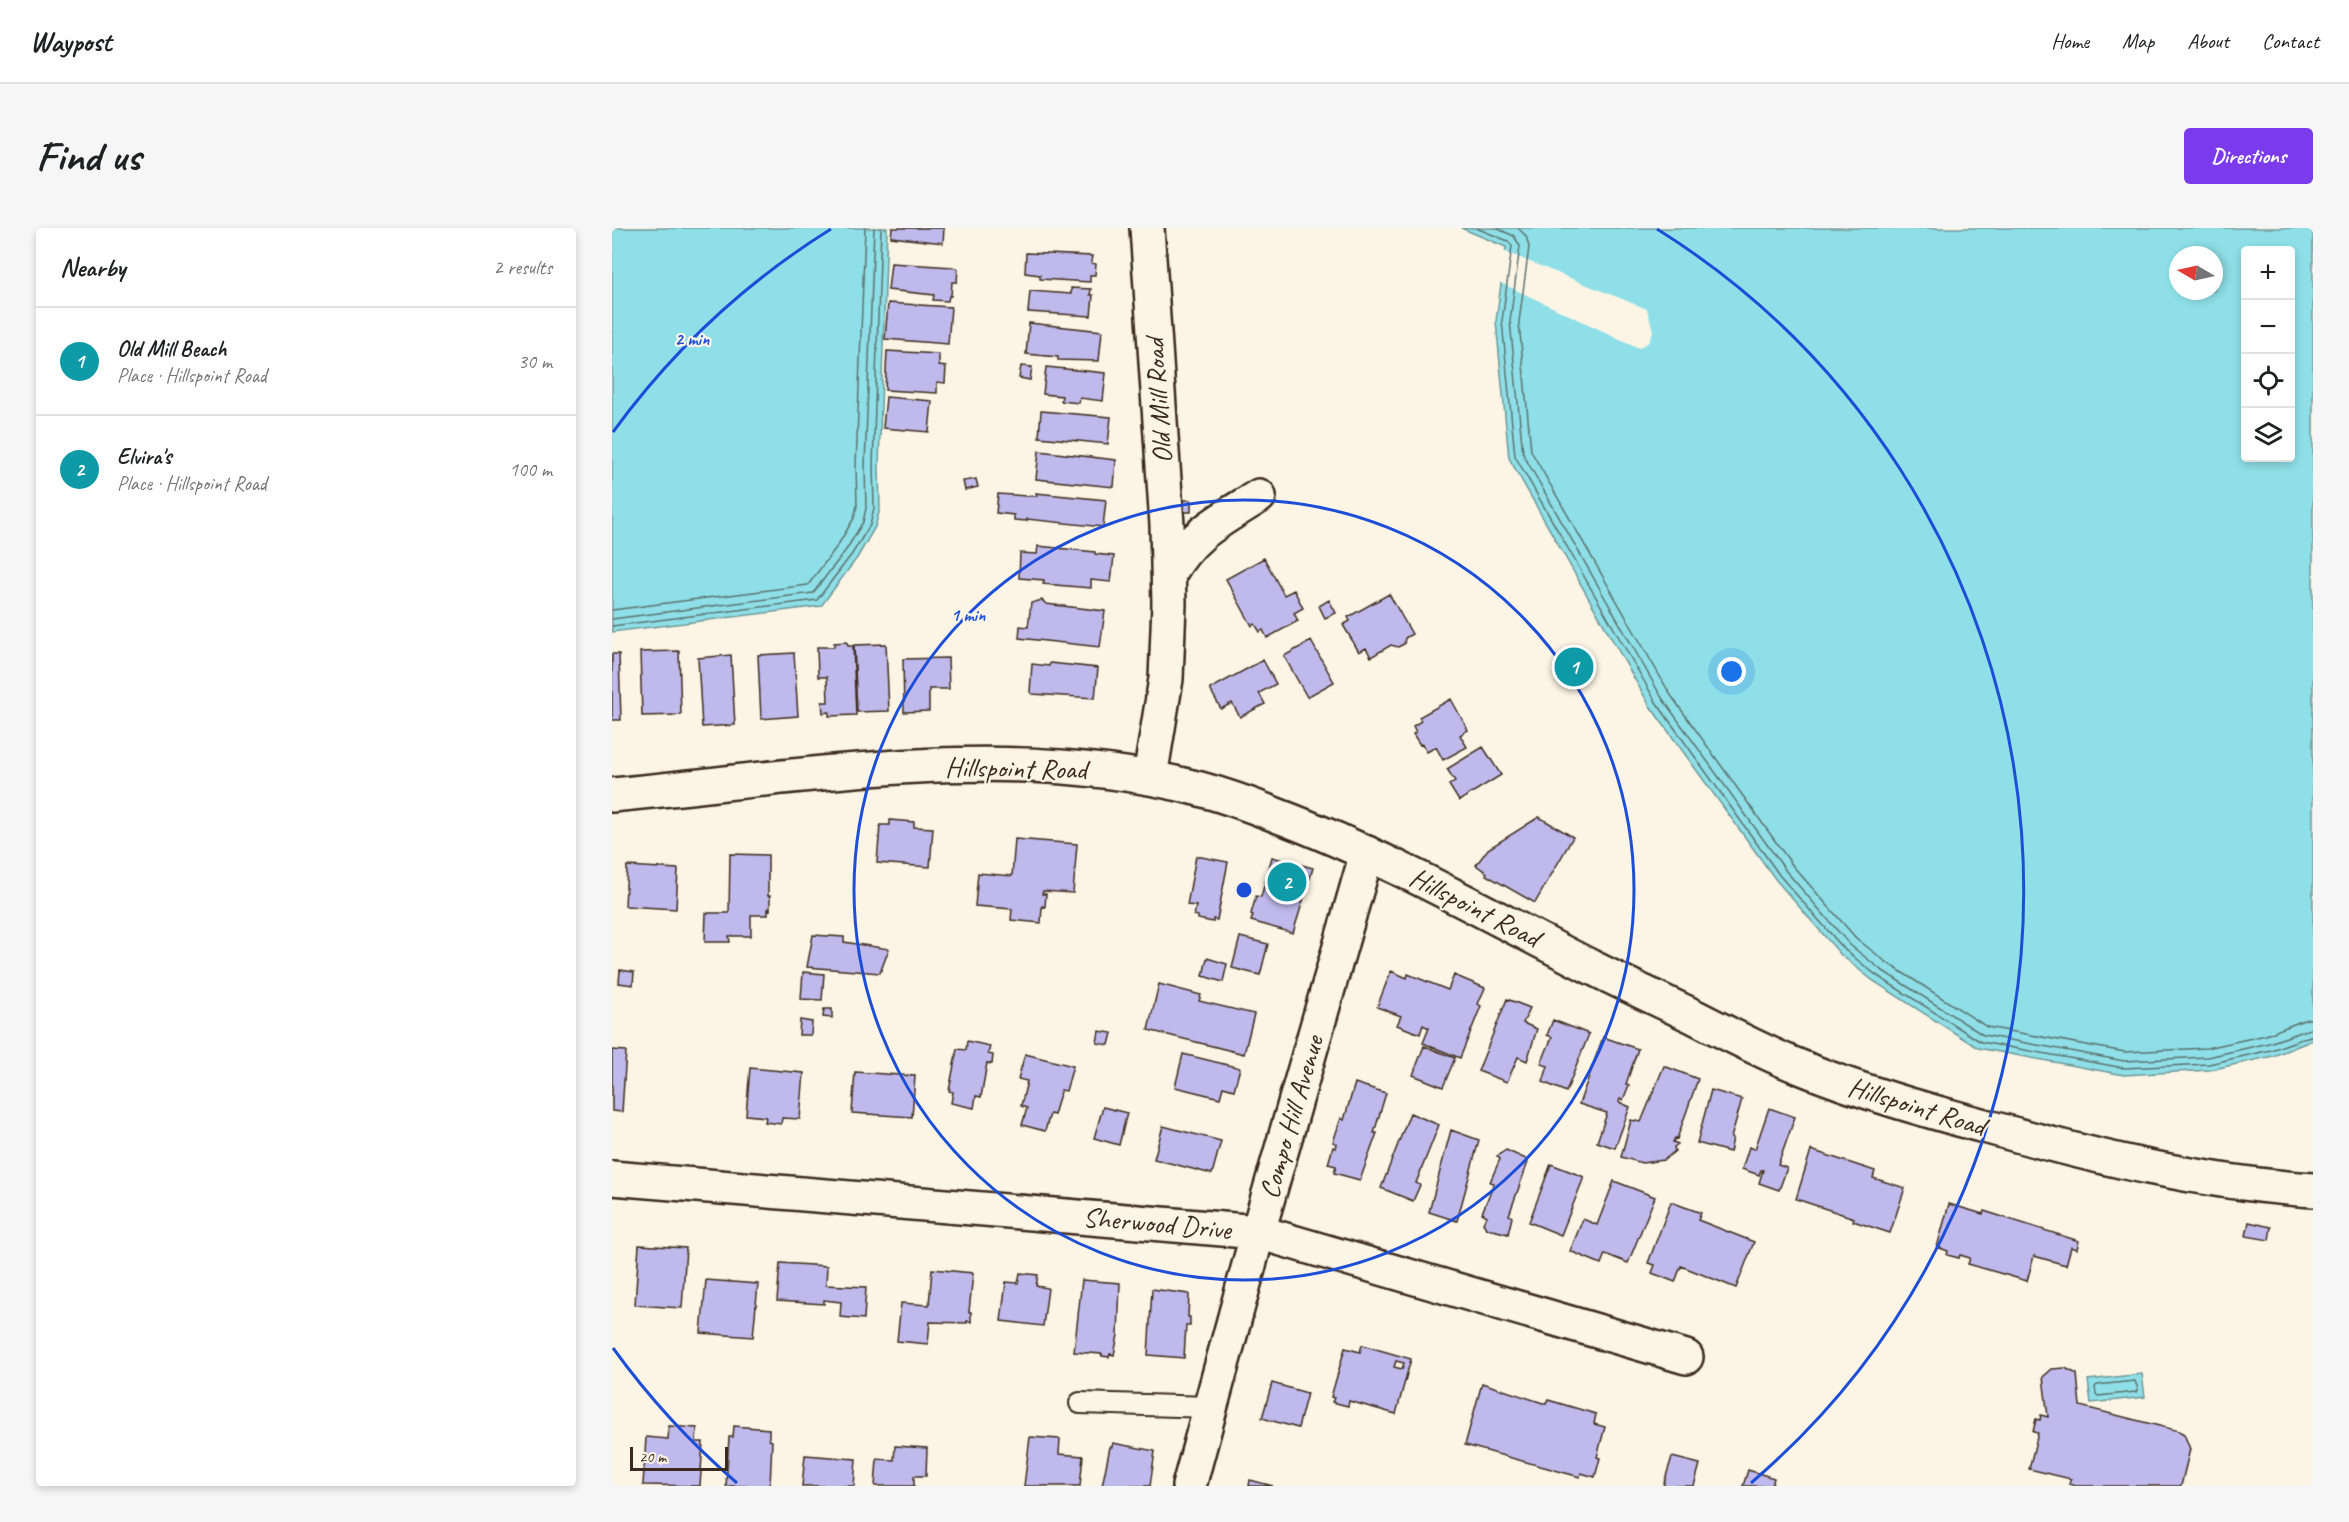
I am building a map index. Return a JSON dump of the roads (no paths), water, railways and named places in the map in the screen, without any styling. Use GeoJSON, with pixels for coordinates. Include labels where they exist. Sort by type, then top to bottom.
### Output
{"type":"FeatureCollection","features":[{"type":"Feature","properties":{"kind":"street","name":"Old Mill Road"},"geometry":{"type":"LineString","coordinates":[[1147,228],[1169,574],[1166,679],[1150,777]]}},
{"type":"Feature","properties":{"kind":"street"},"geometry":{"type":"LineString","coordinates":[[1169,574],[1180,555],[1204,530],[1259,496]]}},
{"type":"Feature","properties":{"kind":"street","name":"Hillspoint Road"},"geometry":{"type":"LineString","coordinates":[[612,795],[885,768],[956,765],[1048,766],[1150,777],[1238,801],[1367,853],[1758,1049],[1838,1082],[1968,1122],[2117,1161],[2238,1183],[2313,1190]]}},
{"type":"Feature","properties":{"kind":"street","name":"Compo Hill Avenue"},"geometry":{"type":"LineString","coordinates":[[1189,1486],[1258,1232],[1367,853]]}},
{"type":"Feature","properties":{"kind":"street","name":"Sherwood Drive"},"geometry":{"type":"LineString","coordinates":[[612,1178],[1258,1232],[1686,1357]]}},
{"type":"Feature","properties":{"kind":"lane"},"geometry":{"type":"LineString","coordinates":[[1080,1403],[1210,1407]]}},
{"type":"Feature","properties":{"kind":"water"},"geometry":{"type":"Polygon","coordinates":[[[612,228],[887,228],[879,466],[880,509],[875,527],[857,558],[821,606],[612,632],[612,228]]]}},
{"type":"Feature","properties":{"kind":"water"},"geometry":{"type":"Polygon","coordinates":[[[1461,228],[2313,228],[2313,1040],[2273,1056],[2210,1070],[2124,1075],[1978,1048],[1872,980],[1841,955],[1776,880],[1650,706],[1509,458],[1496,321],[1506,247],[1461,228]]]}},
{"type":"Feature","properties":{"kind":"water"},"geometry":{"type":"Polygon","coordinates":[[[2142,1374],[2145,1397],[2091,1403],[2088,1380],[2142,1374]]]}},
{"type":"Feature","properties":{"kind":"place","name":"Old Mill Beach"},"geometry":{"type":"Point","coordinates":[1574,667]}},
{"type":"Feature","properties":{"kind":"place","name":"Elvira's"},"geometry":{"type":"Point","coordinates":[1287,882]}}]}
